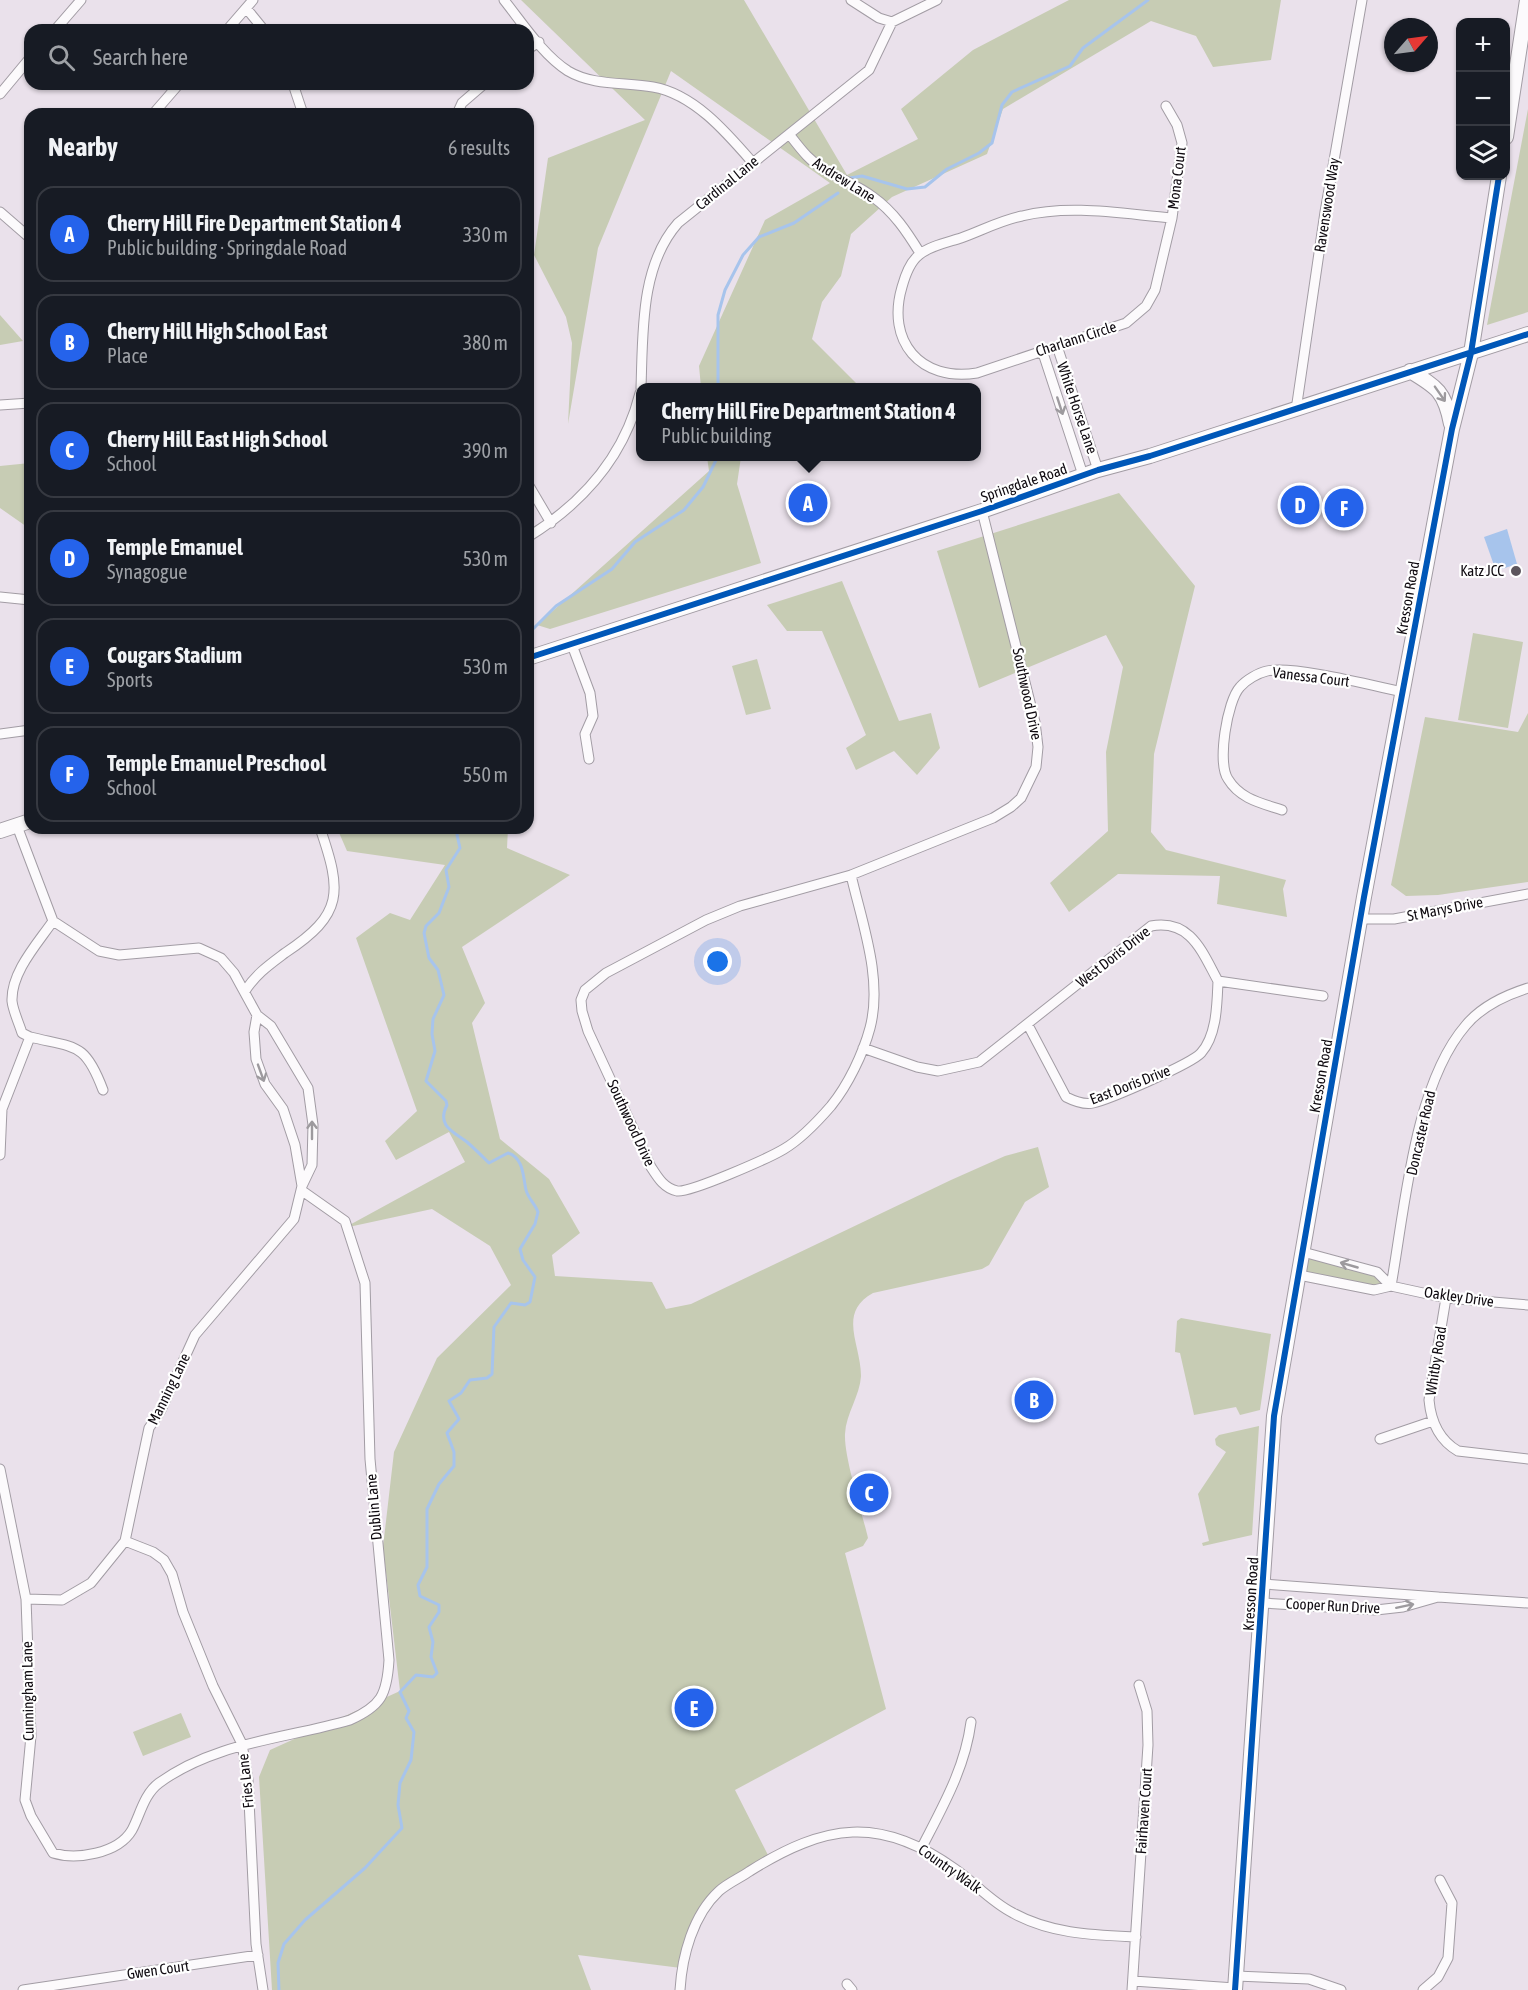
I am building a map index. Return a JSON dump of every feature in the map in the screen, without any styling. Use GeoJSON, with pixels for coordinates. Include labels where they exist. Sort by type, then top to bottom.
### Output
{"type":"FeatureCollection","features":[{"type":"Feature","properties":{"kind":"street"},"geometry":{"type":"LineString","coordinates":[[60,24],[81,0]]}},
{"type":"Feature","properties":{"kind":"street"},"geometry":{"type":"LineString","coordinates":[[232,24],[253,0]]}},
{"type":"Feature","properties":{"kind":"street"},"geometry":{"type":"LineString","coordinates":[[504,0],[523,24]]}},
{"type":"Feature","properties":{"kind":"street"},"geometry":{"type":"LineString","coordinates":[[851,0],[879,18],[892,22],[937,0]]}},
{"type":"Feature","properties":{"kind":"street","name":"Ravenswood Way"},"geometry":{"type":"LineString","coordinates":[[1296,410],[1324,212],[1362,0]]}},
{"type":"Feature","properties":{"kind":"street"},"geometry":{"type":"LineString","coordinates":[[1508,126],[1527,0]]}},
{"type":"Feature","properties":{"kind":"street"},"geometry":{"type":"LineString","coordinates":[[246,8],[259,24]]}},
{"type":"Feature","properties":{"kind":"street","name":"Cardinal Lane"},"geometry":{"type":"LineString","coordinates":[[641,383],[644,310],[656,260],[669,233],[869,70],[892,22]]}},
{"type":"Feature","properties":{"kind":"street"},"geometry":{"type":"LineString","coordinates":[[534,37],[553,60],[586,80],[655,87],[690,104],[713,121],[753,163]]}},
{"type":"Feature","properties":{"kind":"street"},"geometry":{"type":"LineString","coordinates":[[534,45],[538,42]]}},
{"type":"Feature","properties":{"kind":"street"},"geometry":{"type":"LineString","coordinates":[[0,94],[24,65]]}},
{"type":"Feature","properties":{"kind":"street"},"geometry":{"type":"LineString","coordinates":[[158,108],[174,90]]}},
{"type":"Feature","properties":{"kind":"street"},"geometry":{"type":"LineString","coordinates":[[295,90],[301,108]]}},
{"type":"Feature","properties":{"kind":"street"},"geometry":{"type":"LineString","coordinates":[[460,108],[462,103],[477,90]]}},
{"type":"Feature","properties":{"kind":"street","name":"Mona Court"},"geometry":{"type":"LineString","coordinates":[[1166,106],[1178,125],[1182,143],[1172,218]]}},
{"type":"Feature","properties":{"kind":"street","name":"Andrew Lane"},"geometry":{"type":"LineString","coordinates":[[789,134],[815,164],[872,196],[884,206],[904,226],[920,253]]}},
{"type":"Feature","properties":{"kind":"street","name":"Kresson Road"},"geometry":{"type":"LineString","coordinates":[[1235,1984],[1263,1603],[1274,1416],[1403,692],[1452,429],[1471,353],[1498,180]]}},
{"type":"Feature","properties":{"kind":"street"},"geometry":{"type":"LineString","coordinates":[[920,253],[1020,216],[1063,210],[1172,218]]}},
{"type":"Feature","properties":{"kind":"street"},"geometry":{"type":"LineString","coordinates":[[0,212],[24,232]]}},
{"type":"Feature","properties":{"kind":"street","name":"Charlann Circle"},"geometry":{"type":"LineString","coordinates":[[920,253],[903,281],[896,317],[898,326],[913,354],[921,363],[944,374],[961,376],[1126,323],[1146,306],[1155,290],[1172,218]]}},
{"type":"Feature","properties":{"kind":"street","name":"Springdale Road"},"geometry":{"type":"LineString","coordinates":[[534,656],[982,511],[1098,470],[1296,410],[1528,334]]}},
{"type":"Feature","properties":{"kind":"street","name":"White Horse Lane"},"geometry":{"type":"LineString","coordinates":[[1057,346],[1098,470]]}},
{"type":"Feature","properties":{"kind":"street","name":"White Horse Lane"},"geometry":{"type":"LineString","coordinates":[[1042,350],[1083,475]]}},
{"type":"Feature","properties":{"kind":"street"},"geometry":{"type":"LineString","coordinates":[[1410,371],[1431,383],[1442,394],[1448,407],[1452,429]]}},
{"type":"Feature","properties":{"kind":"street"},"geometry":{"type":"LineString","coordinates":[[0,405],[24,403]]}},
{"type":"Feature","properties":{"kind":"street"},"geometry":{"type":"LineString","coordinates":[[534,533],[578,502],[616,450],[636,409]]}},
{"type":"Feature","properties":{"kind":"street"},"geometry":{"type":"LineString","coordinates":[[534,494],[551,523]]}},
{"type":"Feature","properties":{"kind":"street","name":"Southwood Drive"},"geometry":{"type":"LineString","coordinates":[[851,875],[870,958],[874,999],[870,1027],[863,1048],[832,1105],[784,1149],[688,1190],[679,1191],[661,1183],[651,1167],[582,1011],[581,1000],[585,990],[600,977],[706,920],[740,906],[851,875],[993,818],[1021,798],[1032,776],[1038,747],[1035,722],[982,511]]}},
{"type":"Feature","properties":{"kind":"street"},"geometry":{"type":"LineString","coordinates":[[0,597],[24,599]]}},
{"type":"Feature","properties":{"kind":"street"},"geometry":{"type":"LineString","coordinates":[[572,645],[590,693],[593,716],[585,734],[589,759]]}},
{"type":"Feature","properties":{"kind":"street","name":"Vanessa Court"},"geometry":{"type":"LineString","coordinates":[[1282,810],[1245,797],[1227,779],[1222,769],[1222,755],[1234,696],[1240,686],[1257,675],[1279,670],[1403,692]]}},
{"type":"Feature","properties":{"kind":"street"},"geometry":{"type":"LineString","coordinates":[[0,734],[24,731]]}},
{"type":"Feature","properties":{"kind":"street"},"geometry":{"type":"LineString","coordinates":[[0,831],[23,823]]}},
{"type":"Feature","properties":{"kind":"street"},"geometry":{"type":"LineString","coordinates":[[26,834],[53,921],[27,958],[13,987],[12,1002],[22,1033],[84,1052],[93,1063],[103,1090]]}},
{"type":"Feature","properties":{"kind":"street"},"geometry":{"type":"LineString","coordinates":[[245,991],[263,968],[315,932],[330,910],[335,899],[336,885],[322,834]]}},
{"type":"Feature","properties":{"kind":"street","name":"St Marys Drive"},"geometry":{"type":"LineString","coordinates":[[1361,919],[1394,919],[1528,894]]}},
{"type":"Feature","properties":{"kind":"street","name":"Manning Lane"},"geometry":{"type":"LineString","coordinates":[[26,1599],[62,1600],[92,1583],[125,1541],[149,1428],[160,1412],[195,1335],[294,1219],[301,1188],[312,1166],[313,1125],[308,1088],[271,1026],[257,1016],[234,974],[212,953],[199,948],[119,955],[99,951],[53,921]]}},
{"type":"Feature","properties":{"kind":"street","name":"West Doris Drive"},"geometry":{"type":"LineString","coordinates":[[1028,1025],[1151,926],[1164,924],[1176,926],[1188,933],[1218,981]]}},
{"type":"Feature","properties":{"kind":"street"},"geometry":{"type":"LineString","coordinates":[[1218,981],[1323,996]]}},
{"type":"Feature","properties":{"kind":"street","name":"East Doris Drive"},"geometry":{"type":"LineString","coordinates":[[1028,1025],[1066,1097],[1073,1101],[1093,1103],[1184,1064],[1200,1054],[1212,1031],[1218,981]]}},
{"type":"Feature","properties":{"kind":"street","name":"Doncaster Road"},"geometry":{"type":"LineString","coordinates":[[1391,1286],[1419,1132],[1436,1074],[1450,1047],[1480,1011],[1528,988]]}},
{"type":"Feature","properties":{"kind":"street","name":"Manning Lane"},"geometry":{"type":"LineString","coordinates":[[257,1016],[254,1032],[256,1059],[265,1084],[283,1109],[296,1145],[301,1188]]}},
{"type":"Feature","properties":{"kind":"street"},"geometry":{"type":"LineString","coordinates":[[863,1048],[916,1067],[938,1071],[979,1062],[1028,1025]]}},
{"type":"Feature","properties":{"kind":"street"},"geometry":{"type":"LineString","coordinates":[[0,1155],[2,1109],[30,1037]]}},
{"type":"Feature","properties":{"kind":"street","name":"Dublin Lane"},"geometry":{"type":"LineString","coordinates":[[242,1744],[303,1733],[350,1720],[366,1713],[376,1704],[384,1695],[388,1683],[389,1660],[370,1459],[365,1283],[345,1221],[301,1188]]}},
{"type":"Feature","properties":{"kind":"street"},"geometry":{"type":"LineString","coordinates":[[1303,1252],[1377,1272],[1391,1286]]}},
{"type":"Feature","properties":{"kind":"street"},"geometry":{"type":"LineString","coordinates":[[1299,1275],[1374,1290],[1391,1286]]}},
{"type":"Feature","properties":{"kind":"street","name":"Oakley Drive"},"geometry":{"type":"LineString","coordinates":[[1391,1286],[1446,1298],[1528,1305]]}},
{"type":"Feature","properties":{"kind":"street","name":"Whitby Road"},"geometry":{"type":"LineString","coordinates":[[1446,1298],[1429,1400],[1437,1431],[1448,1446],[1458,1452],[1528,1459]]}},
{"type":"Feature","properties":{"kind":"street"},"geometry":{"type":"LineString","coordinates":[[1380,1440],[1433,1421]]}},
{"type":"Feature","properties":{"kind":"street","name":"Cunningham Lane"},"geometry":{"type":"LineString","coordinates":[[0,1469],[26,1599],[31,1736],[25,1800],[31,1816],[53,1853],[67,1857],[90,1855],[114,1845],[131,1832],[155,1786],[173,1772],[214,1753],[242,1744]]}},
{"type":"Feature","properties":{"kind":"street","name":"Fries Lane"},"geometry":{"type":"LineString","coordinates":[[125,1541],[153,1552],[164,1560],[172,1574],[183,1612],[213,1686],[242,1744],[248,1780],[258,1956],[263,1990]]}},
{"type":"Feature","properties":{"kind":"street","name":"Cooper Run Drive"},"geometry":{"type":"LineString","coordinates":[[1264,1584],[1528,1603]]}},
{"type":"Feature","properties":{"kind":"street","name":"Cooper Run Drive"},"geometry":{"type":"LineString","coordinates":[[1263,1603],[1376,1610],[1403,1607],[1438,1597]]}},
{"type":"Feature","properties":{"kind":"street","name":"Fairhaven Court"},"geometry":{"type":"LineString","coordinates":[[1136,1938],[1148,1745],[1147,1711],[1138,1685]]}},
{"type":"Feature","properties":{"kind":"street"},"geometry":{"type":"LineString","coordinates":[[922,1848],[953,1786],[968,1748],[971,1722]]}},
{"type":"Feature","properties":{"kind":"street","name":"Country Walk"},"geometry":{"type":"LineString","coordinates":[[680,1990],[687,1947],[708,1906],[720,1891],[770,1859],[822,1837],[855,1831],[893,1836],[922,1848],[957,1870],[1013,1913],[1061,1932],[1136,1938]]}},
{"type":"Feature","properties":{"kind":"street"},"geometry":{"type":"LineString","coordinates":[[1423,1990],[1438,1977],[1448,1958],[1452,1903],[1440,1880]]}},
{"type":"Feature","properties":{"kind":"street"},"geometry":{"type":"LineString","coordinates":[[1136,1938],[1132,1985],[1235,1984],[1309,1979],[1341,1990]]}},
{"type":"Feature","properties":{"kind":"street","name":"Gwen Court"},"geometry":{"type":"LineString","coordinates":[[22,1990],[258,1956]]}},
{"type":"Feature","properties":{"kind":"green space"},"geometry":{"type":"Polygon","coordinates":[[[521,0],[744,0],[847,175],[918,139],[901,109],[973,50],[1069,0],[1281,0],[1271,60],[1213,67],[1196,36],[1151,21],[1003,109],[987,154],[892,197],[851,234],[841,276],[822,302],[812,339],[856,383],[701,383],[699,366],[765,220],[830,183],[671,71],[598,248],[568,424],[572,343],[566,317],[534,255],[548,158],[645,120],[521,0]]]}},
{"type":"Feature","properties":{"kind":"green space"},"geometry":{"type":"Polygon","coordinates":[[[1528,109],[1528,312],[1487,325],[1528,109]]]}},
{"type":"Feature","properties":{"kind":"green space"},"geometry":{"type":"Polygon","coordinates":[[[0,315],[23,341],[0,345],[0,315]]]}},
{"type":"Feature","properties":{"kind":"green space"},"geometry":{"type":"Polygon","coordinates":[[[708,461],[740,461],[737,484],[761,563],[550,629],[537,625],[709,471],[708,461]]]}},
{"type":"Feature","properties":{"kind":"green space"},"geometry":{"type":"Polygon","coordinates":[[[24,464],[24,525],[0,508],[0,466],[24,464]]]}},
{"type":"Feature","properties":{"kind":"green space"},"geometry":{"type":"Polygon","coordinates":[[[1119,493],[1195,586],[1154,754],[1151,832],[1166,850],[1286,880],[1283,889],[1287,917],[1217,904],[1220,876],[1118,874],[1069,912],[1050,883],[1108,831],[1106,752],[1123,667],[1106,635],[979,688],[937,551],[1119,493]]]}},
{"type":"Feature","properties":{"kind":"green space"},"geometry":{"type":"Polygon","coordinates":[[[842,581],[899,721],[931,713],[940,748],[917,775],[894,751],[856,770],[846,748],[866,735],[822,631],[787,631],[767,605],[842,581]]]}},
{"type":"Feature","properties":{"kind":"green space"},"geometry":{"type":"Polygon","coordinates":[[[1473,633],[1523,642],[1508,728],[1458,720],[1473,633]]]}},
{"type":"Feature","properties":{"kind":"green space"},"geometry":{"type":"Polygon","coordinates":[[[757,659],[771,709],[746,715],[732,666],[757,659]]]}},
{"type":"Feature","properties":{"kind":"green space"},"geometry":{"type":"Polygon","coordinates":[[[1528,713],[1528,882],[1438,895],[1406,896],[1391,885],[1425,717],[1518,732],[1528,713]]]}},
{"type":"Feature","properties":{"kind":"green space"},"geometry":{"type":"Polygon","coordinates":[[[340,834],[508,834],[507,848],[570,875],[462,947],[485,1003],[472,1023],[500,1139],[549,1179],[580,1233],[552,1255],[555,1276],[652,1282],[666,1309],[691,1304],[951,1180],[1005,1156],[1038,1147],[1049,1187],[1025,1202],[989,1265],[982,1269],[873,1293],[862,1301],[856,1310],[853,1320],[861,1376],[846,1426],[845,1444],[868,1538],[863,1546],[845,1553],[886,1709],[735,1790],[770,1859],[719,1891],[708,1906],[681,1968],[578,1955],[591,1990],[272,1990],[259,1777],[270,1750],[400,1691],[383,1547],[394,1452],[437,1358],[511,1285],[490,1246],[432,1209],[344,1228],[465,1162],[449,1132],[396,1160],[385,1141],[417,1111],[356,938],[390,913],[410,920],[445,865],[347,851],[340,834]]]}},
{"type":"Feature","properties":{"kind":"green space"},"geometry":{"type":"Polygon","coordinates":[[[1303,1252],[1377,1272],[1391,1286],[1374,1290],[1299,1275],[1303,1252]]]}},
{"type":"Feature","properties":{"kind":"green space"},"geometry":{"type":"Polygon","coordinates":[[[1181,1318],[1271,1334],[1260,1410],[1240,1415],[1236,1407],[1194,1415],[1180,1353],[1175,1352],[1177,1321],[1181,1318]]]}},
{"type":"Feature","properties":{"kind":"green space"},"geometry":{"type":"Polygon","coordinates":[[[1259,1426],[1252,1535],[1203,1546],[1202,1543],[1209,1541],[1198,1494],[1226,1452],[1216,1445],[1215,1439],[1219,1435],[1259,1426]]]}},
{"type":"Feature","properties":{"kind":"green space"},"geometry":{"type":"Polygon","coordinates":[[[181,1713],[191,1737],[143,1756],[133,1732],[181,1713]]]}},
{"type":"Feature","properties":{"kind":"water"},"geometry":{"type":"Polygon","coordinates":[[[1507,529],[1517,564],[1496,571],[1484,537],[1507,529]]]}},
{"type":"Feature","properties":{"kind":"waterway"},"geometry":{"type":"LineString","coordinates":[[850,178],[862,176],[907,189],[925,187],[947,169],[979,153],[992,143],[1002,105],[1012,92],[1070,66],[1083,48],[1148,0]]}},
{"type":"Feature","properties":{"kind":"waterway"},"geometry":{"type":"LineString","coordinates":[[718,383],[718,315],[725,290],[743,255],[759,237],[794,223],[838,193]]}},
{"type":"Feature","properties":{"kind":"waterway"},"geometry":{"type":"LineString","coordinates":[[534,628],[556,606],[612,569],[635,542],[684,510],[703,487],[716,461]]}},
{"type":"Feature","properties":{"kind":"waterway"},"geometry":{"type":"LineString","coordinates":[[279,1990],[278,1963],[284,1944],[305,1920],[365,1868],[402,1828],[398,1805],[400,1783],[411,1760],[414,1732],[406,1718],[409,1711],[400,1692],[416,1675],[433,1677],[437,1673],[431,1657],[433,1642],[429,1627],[439,1612],[439,1605],[420,1596],[418,1585],[427,1567],[427,1509],[439,1484],[454,1466],[454,1452],[447,1433],[459,1419],[449,1401],[461,1393],[470,1380],[487,1378],[492,1374],[494,1327],[511,1303],[525,1305],[530,1302],[535,1277],[523,1260],[520,1249],[535,1224],[538,1212],[527,1193],[520,1163],[508,1153],[489,1163],[448,1128],[444,1118],[446,1101],[426,1081],[435,1051],[432,1034],[433,1019],[444,995],[438,970],[429,958],[424,933],[426,926],[439,913],[449,887],[446,870],[460,848],[457,834]]}},
{"type":"Feature","properties":{"kind":"cycle path"},"geometry":{"type":"LineString","coordinates":[[1235,1990],[1274,1416],[1364,897],[1452,429],[1471,353],[1498,180]]}},
{"type":"Feature","properties":{"kind":"cycle path"},"geometry":{"type":"LineString","coordinates":[[534,656],[982,511],[1098,470],[1150,456],[1528,334]]}},
{"type":"Feature","properties":{"kind":"place","name":"Cherry Hill Fire Department Station 4"},"geometry":{"type":"Point","coordinates":[808,503]}},
{"type":"Feature","properties":{"kind":"place","name":"Temple Emanuel"},"geometry":{"type":"Point","coordinates":[1300,505]}},
{"type":"Feature","properties":{"kind":"place","name":"Temple Emanuel Preschool"},"geometry":{"type":"Point","coordinates":[1344,508]}},
{"type":"Feature","properties":{"kind":"place","name":"Katz JCC"},"geometry":{"type":"Point","coordinates":[1516,571]}},
{"type":"Feature","properties":{"kind":"place","name":"Cherry Hill High School East"},"geometry":{"type":"Point","coordinates":[1034,1400]}},
{"type":"Feature","properties":{"kind":"place","name":"Cherry Hill East High School"},"geometry":{"type":"Point","coordinates":[869,1493]}},
{"type":"Feature","properties":{"kind":"place","name":"Cougars Stadium"},"geometry":{"type":"Point","coordinates":[694,1708]}}]}
